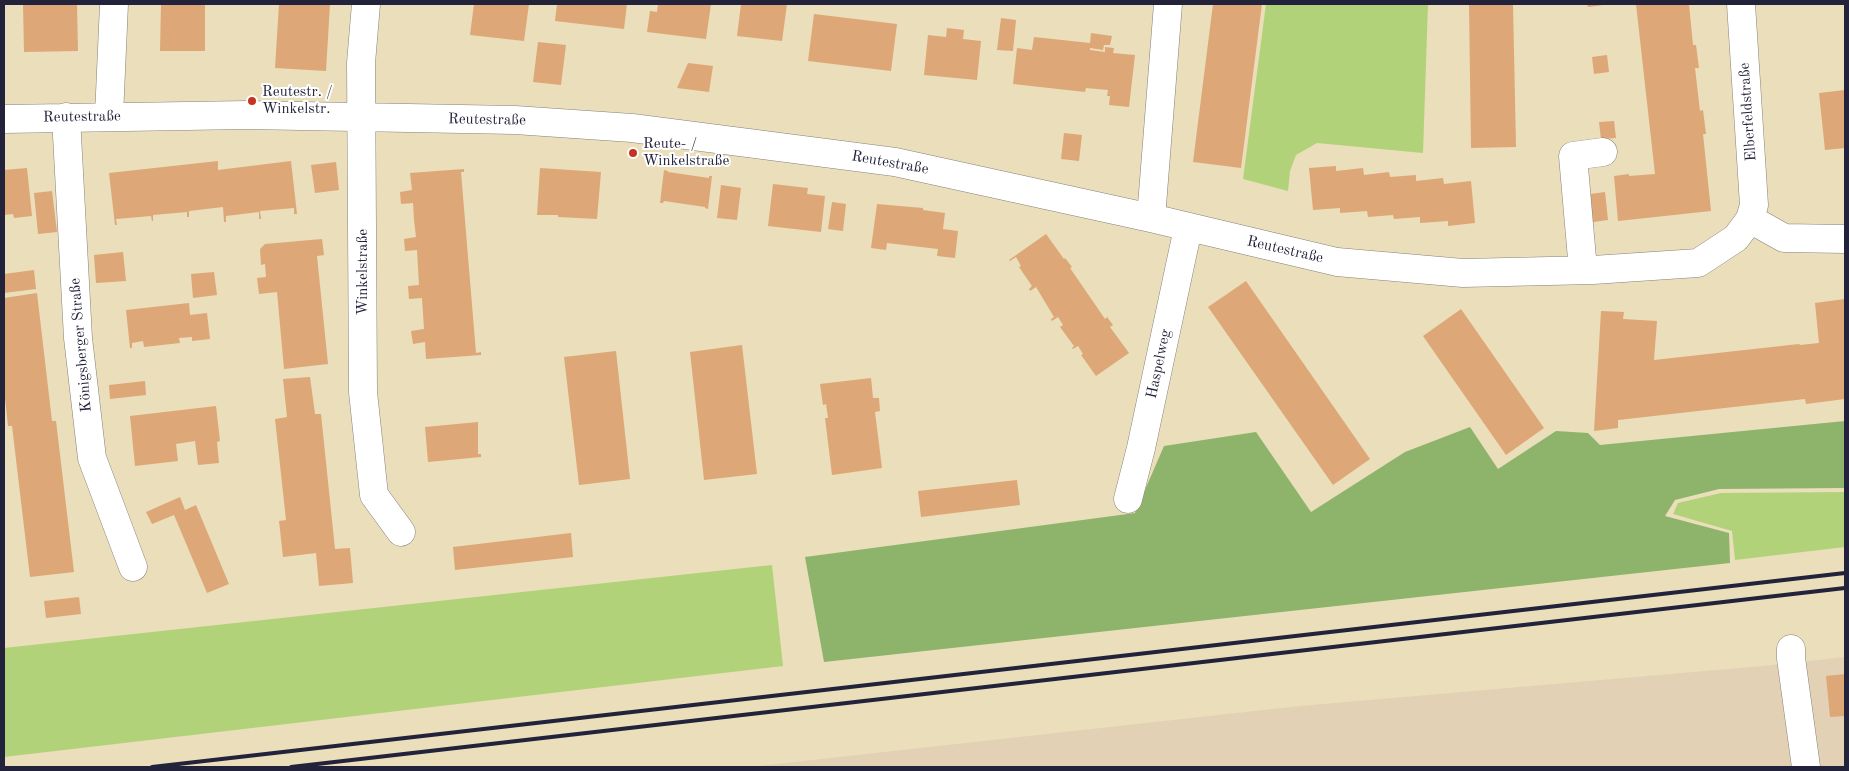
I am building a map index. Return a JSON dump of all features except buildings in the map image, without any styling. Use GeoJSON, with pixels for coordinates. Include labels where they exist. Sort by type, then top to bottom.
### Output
{"type":"FeatureCollection","features":[{"type":"Feature","properties":{"kind":"street"},"geometry":{"type":"LineString","coordinates":[[109,116],[114,4]]}},
{"type":"Feature","properties":{"kind":"street","name":"Winkelstraße"},"geometry":{"type":"LineString","coordinates":[[366,4],[362,63],[363,392],[374,495],[401,532]]}},
{"type":"Feature","properties":{"kind":"street"},"geometry":{"type":"LineString","coordinates":[[1151,218],[1168,4]]}},
{"type":"Feature","properties":{"kind":"street","name":"Elberfeldstraße"},"geometry":{"type":"LineString","coordinates":[[1741,4],[1754,205],[1750,219]]}},
{"type":"Feature","properties":{"kind":"street","name":"Reutestraße"},"geometry":{"type":"LineString","coordinates":[[4,119],[247,115],[515,120],[632,128],[896,162],[1151,218],[1337,262],[1464,274],[1583,270],[1698,263],[1736,238],[1750,219]]}},
{"type":"Feature","properties":{"kind":"street","name":"Königsberger Straße"},"geometry":{"type":"LineString","coordinates":[[66,117],[78,338],[92,458],[133,567]]}},
{"type":"Feature","properties":{"kind":"street"},"geometry":{"type":"LineString","coordinates":[[1583,270],[1572,156],[1603,152]]}},
{"type":"Feature","properties":{"kind":"street"},"geometry":{"type":"LineString","coordinates":[[1750,219],[1784,238],[1845,239]]}},
{"type":"Feature","properties":{"kind":"street","name":"Haspelweg"},"geometry":{"type":"LineString","coordinates":[[1128,499],[1141,448],[1188,228]]}},
{"type":"Feature","properties":{"kind":"street"},"geometry":{"type":"LineString","coordinates":[[1791,650],[1806,767]]}},
{"type":"Feature","properties":{"kind":"shaded area"},"geometry":{"type":"Polygon","coordinates":[[[1845,657],[1845,767],[749,767],[1300,706],[1763,666],[1845,657]]]}},
{"type":"Feature","properties":{"kind":"green space"},"geometry":{"type":"Polygon","coordinates":[[[1266,4],[1428,4],[1423,153],[1317,143],[1296,155],[1290,171],[1288,191],[1243,179],[1266,4]]]}},
{"type":"Feature","properties":{"kind":"green space"},"geometry":{"type":"Polygon","coordinates":[[[1845,421],[1845,488],[1719,489],[1675,500],[1665,516],[1729,533],[1730,563],[824,662],[805,557],[1135,513],[1164,446],[1256,432],[1311,512],[1405,452],[1470,427],[1498,469],[1556,431],[1588,433],[1600,445],[1845,421]]]}},
{"type":"Feature","properties":{"kind":"green space"},"geometry":{"type":"Polygon","coordinates":[[[1845,492],[1845,547],[1735,560],[1732,531],[1673,514],[1678,503],[1721,493],[1845,492]]]}},
{"type":"Feature","properties":{"kind":"green space"},"geometry":{"type":"Polygon","coordinates":[[[772,565],[783,666],[4,757],[4,648],[772,565]]]}},
{"type":"Feature","properties":{"kind":"railway"},"geometry":{"type":"LineString","coordinates":[[152,767],[1845,573]]}},
{"type":"Feature","properties":{"kind":"railway"},"geometry":{"type":"LineString","coordinates":[[291,767],[1845,588]]}},
{"type":"Feature","properties":{"kind":"place","name":"Reutestr. / Winkelstr."},"geometry":{"type":"Point","coordinates":[252,101]}},
{"type":"Feature","properties":{"kind":"place","name":"Reute- / Winkelstraße"},"geometry":{"type":"Point","coordinates":[633,153]}}]}
